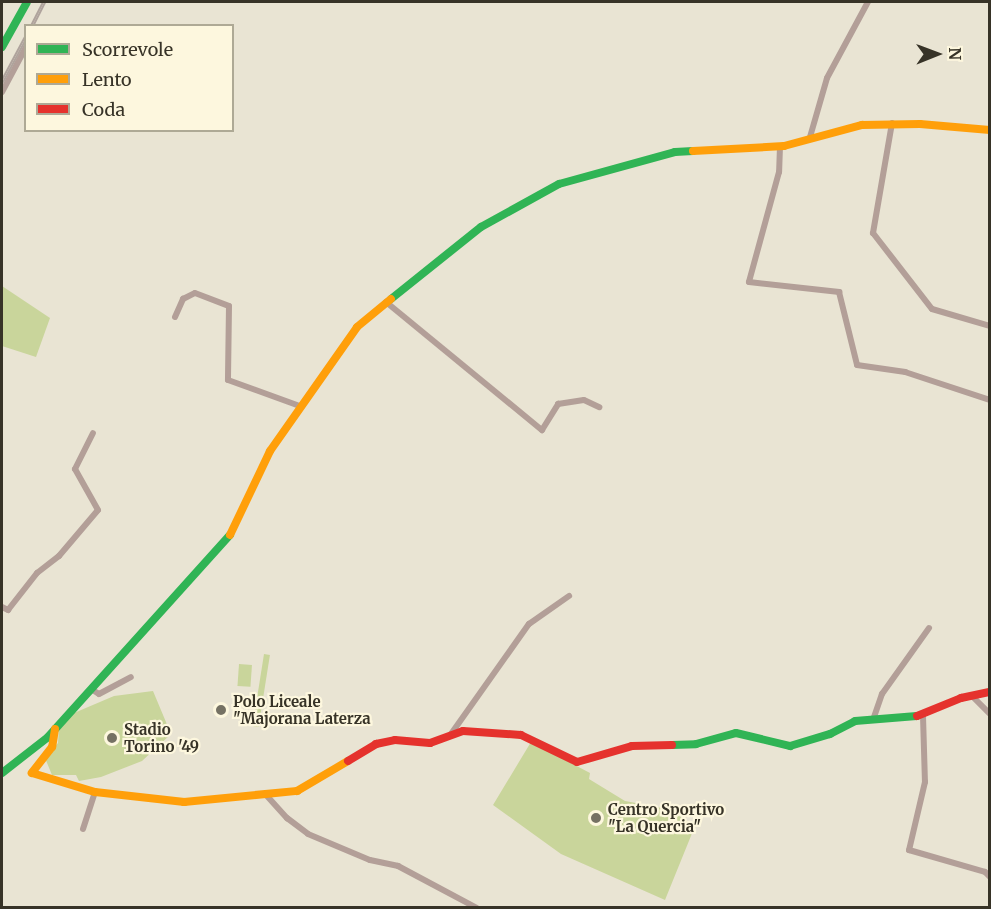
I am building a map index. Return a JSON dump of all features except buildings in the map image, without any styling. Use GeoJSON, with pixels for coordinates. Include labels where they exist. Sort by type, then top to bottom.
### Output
{"type":"FeatureCollection","features":[{"type":"Feature","properties":{"kind":"main road"},"geometry":{"type":"LineString","coordinates":[[2,47],[27,2]]}},
{"type":"Feature","properties":{"kind":"main road"},"geometry":{"type":"LineString","coordinates":[[2,773],[40,745],[162,607],[226,544],[270,451],[352,334],[386,302],[460,240],[559,184],[675,152],[780,146],[862,125],[892,123],[990,130]]}},
{"type":"Feature","properties":{"kind":"main road"},"geometry":{"type":"LineString","coordinates":[[55,729],[52,747],[32,773],[95,792],[184,802],[263,796],[305,787],[376,744],[400,740],[435,742],[451,734],[469,731],[529,737],[568,761],[577,762],[632,746],[696,744],[736,733],[793,746],[830,734],[855,721],[923,716],[972,696],[990,692]]}},
{"type":"Feature","properties":{"kind":"street"},"geometry":{"type":"LineString","coordinates":[[810,137],[827,78],[868,2]]}},
{"type":"Feature","properties":{"kind":"street"},"geometry":{"type":"LineString","coordinates":[[2,92],[24,51]]}},
{"type":"Feature","properties":{"kind":"street"},"geometry":{"type":"LineString","coordinates":[[892,123],[873,233],[932,309],[990,326]]}},
{"type":"Feature","properties":{"kind":"street"},"geometry":{"type":"LineString","coordinates":[[780,146],[779,172],[749,282],[836,290],[840,294],[857,365],[905,372],[990,400]]}},
{"type":"Feature","properties":{"kind":"street"},"geometry":{"type":"LineString","coordinates":[[175,317],[183,299],[195,293],[229,306],[228,380],[300,406]]}},
{"type":"Feature","properties":{"kind":"street"},"geometry":{"type":"LineString","coordinates":[[386,302],[542,430],[558,404],[584,400],[599,407]]}},
{"type":"Feature","properties":{"kind":"street"},"geometry":{"type":"LineString","coordinates":[[2,608],[8,610],[37,573],[59,556],[98,510],[75,469],[93,433]]}},
{"type":"Feature","properties":{"kind":"street"},"geometry":{"type":"LineString","coordinates":[[451,734],[529,624],[568,596]]}},
{"type":"Feature","properties":{"kind":"street"},"geometry":{"type":"LineString","coordinates":[[873,720],[882,694],[929,628]]}},
{"type":"Feature","properties":{"kind":"street"},"geometry":{"type":"LineString","coordinates":[[91,689],[99,694],[131,677]]}},
{"type":"Feature","properties":{"kind":"street"},"geometry":{"type":"LineString","coordinates":[[972,696],[990,714]]}},
{"type":"Feature","properties":{"kind":"street"},"geometry":{"type":"LineString","coordinates":[[923,716],[925,783],[909,850],[985,872],[990,877]]}},
{"type":"Feature","properties":{"kind":"street"},"geometry":{"type":"LineString","coordinates":[[83,829],[95,792]]}},
{"type":"Feature","properties":{"kind":"street"},"geometry":{"type":"LineString","coordinates":[[263,796],[308,834],[370,860],[398,866],[477,908]]}},
{"type":"Feature","properties":{"kind":"green space"},"geometry":{"type":"Polygon","coordinates":[[[2,286],[50,318],[36,357],[2,346],[2,286]]]}},
{"type":"Feature","properties":{"kind":"green space"},"geometry":{"type":"Polygon","coordinates":[[[264,654],[270,655],[259,727],[253,726],[264,654]]]}},
{"type":"Feature","properties":{"kind":"green space"},"geometry":{"type":"Polygon","coordinates":[[[239,664],[252,665],[250,687],[237,686],[239,664]]]}},
{"type":"Feature","properties":{"kind":"green space","name":"Stadio Torino '49"},"geometry":{"type":"Polygon","coordinates":[[[153,691],[171,734],[142,761],[101,777],[79,781],[76,775],[52,775],[45,758],[58,743],[59,729],[74,713],[114,696],[153,691]]]}},
{"type":"Feature","properties":{"kind":"green space","name":"Centro Sportivo \"La Quercia\""},"geometry":{"type":"Polygon","coordinates":[[[531,742],[590,773],[589,779],[625,801],[668,809],[695,826],[665,900],[561,854],[493,805],[531,742]]]}},
{"type":"Feature","properties":{"kind":"railway"},"geometry":{"type":"LineString","coordinates":[[33,24],[44,2]]}},
{"type":"Feature","properties":{"kind":"railway"},"geometry":{"type":"LineString","coordinates":[[2,82],[24,41]]}},
{"type":"Feature","properties":{"kind":"traffic: fast"},"geometry":{"type":"LineString","coordinates":[[2,47],[27,2]]}},
{"type":"Feature","properties":{"kind":"traffic: fast"},"geometry":{"type":"LineString","coordinates":[[391,299],[481,227],[559,184],[675,152],[693,151]]}},
{"type":"Feature","properties":{"kind":"traffic: fast"},"geometry":{"type":"LineString","coordinates":[[2,773],[48,737],[230,535]]}},
{"type":"Feature","properties":{"kind":"traffic: fast"},"geometry":{"type":"LineString","coordinates":[[672,745],[696,744],[736,733],[790,746],[830,734],[855,721],[917,716]]}},
{"type":"Feature","properties":{"kind":"traffic: slow"},"geometry":{"type":"LineString","coordinates":[[693,151],[784,146],[862,125],[920,124],[990,130]]}},
{"type":"Feature","properties":{"kind":"traffic: slow"},"geometry":{"type":"LineString","coordinates":[[230,535],[270,451],[357,327],[391,299]]}},
{"type":"Feature","properties":{"kind":"traffic: slow"},"geometry":{"type":"LineString","coordinates":[[55,729],[52,747],[32,773],[95,792],[184,802],[297,791],[348,761]]}},
{"type":"Feature","properties":{"kind":"traffic: jam"},"geometry":{"type":"LineString","coordinates":[[917,716],[961,698],[990,692]]}},
{"type":"Feature","properties":{"kind":"traffic: jam"},"geometry":{"type":"LineString","coordinates":[[348,761],[376,744],[395,740],[430,743],[463,731],[521,735],[577,762],[632,746],[672,745]]}},
{"type":"Feature","properties":{"kind":"place","name":"Polo Liceale \"Majorana Laterza"},"geometry":{"type":"Point","coordinates":[221,710]}},
{"type":"Feature","properties":{"kind":"place","name":"Stadio Torino '49"},"geometry":{"type":"Point","coordinates":[112,738]}},
{"type":"Feature","properties":{"kind":"place","name":"Centro Sportivo \"La Quercia\""},"geometry":{"type":"Point","coordinates":[596,818]}}]}
